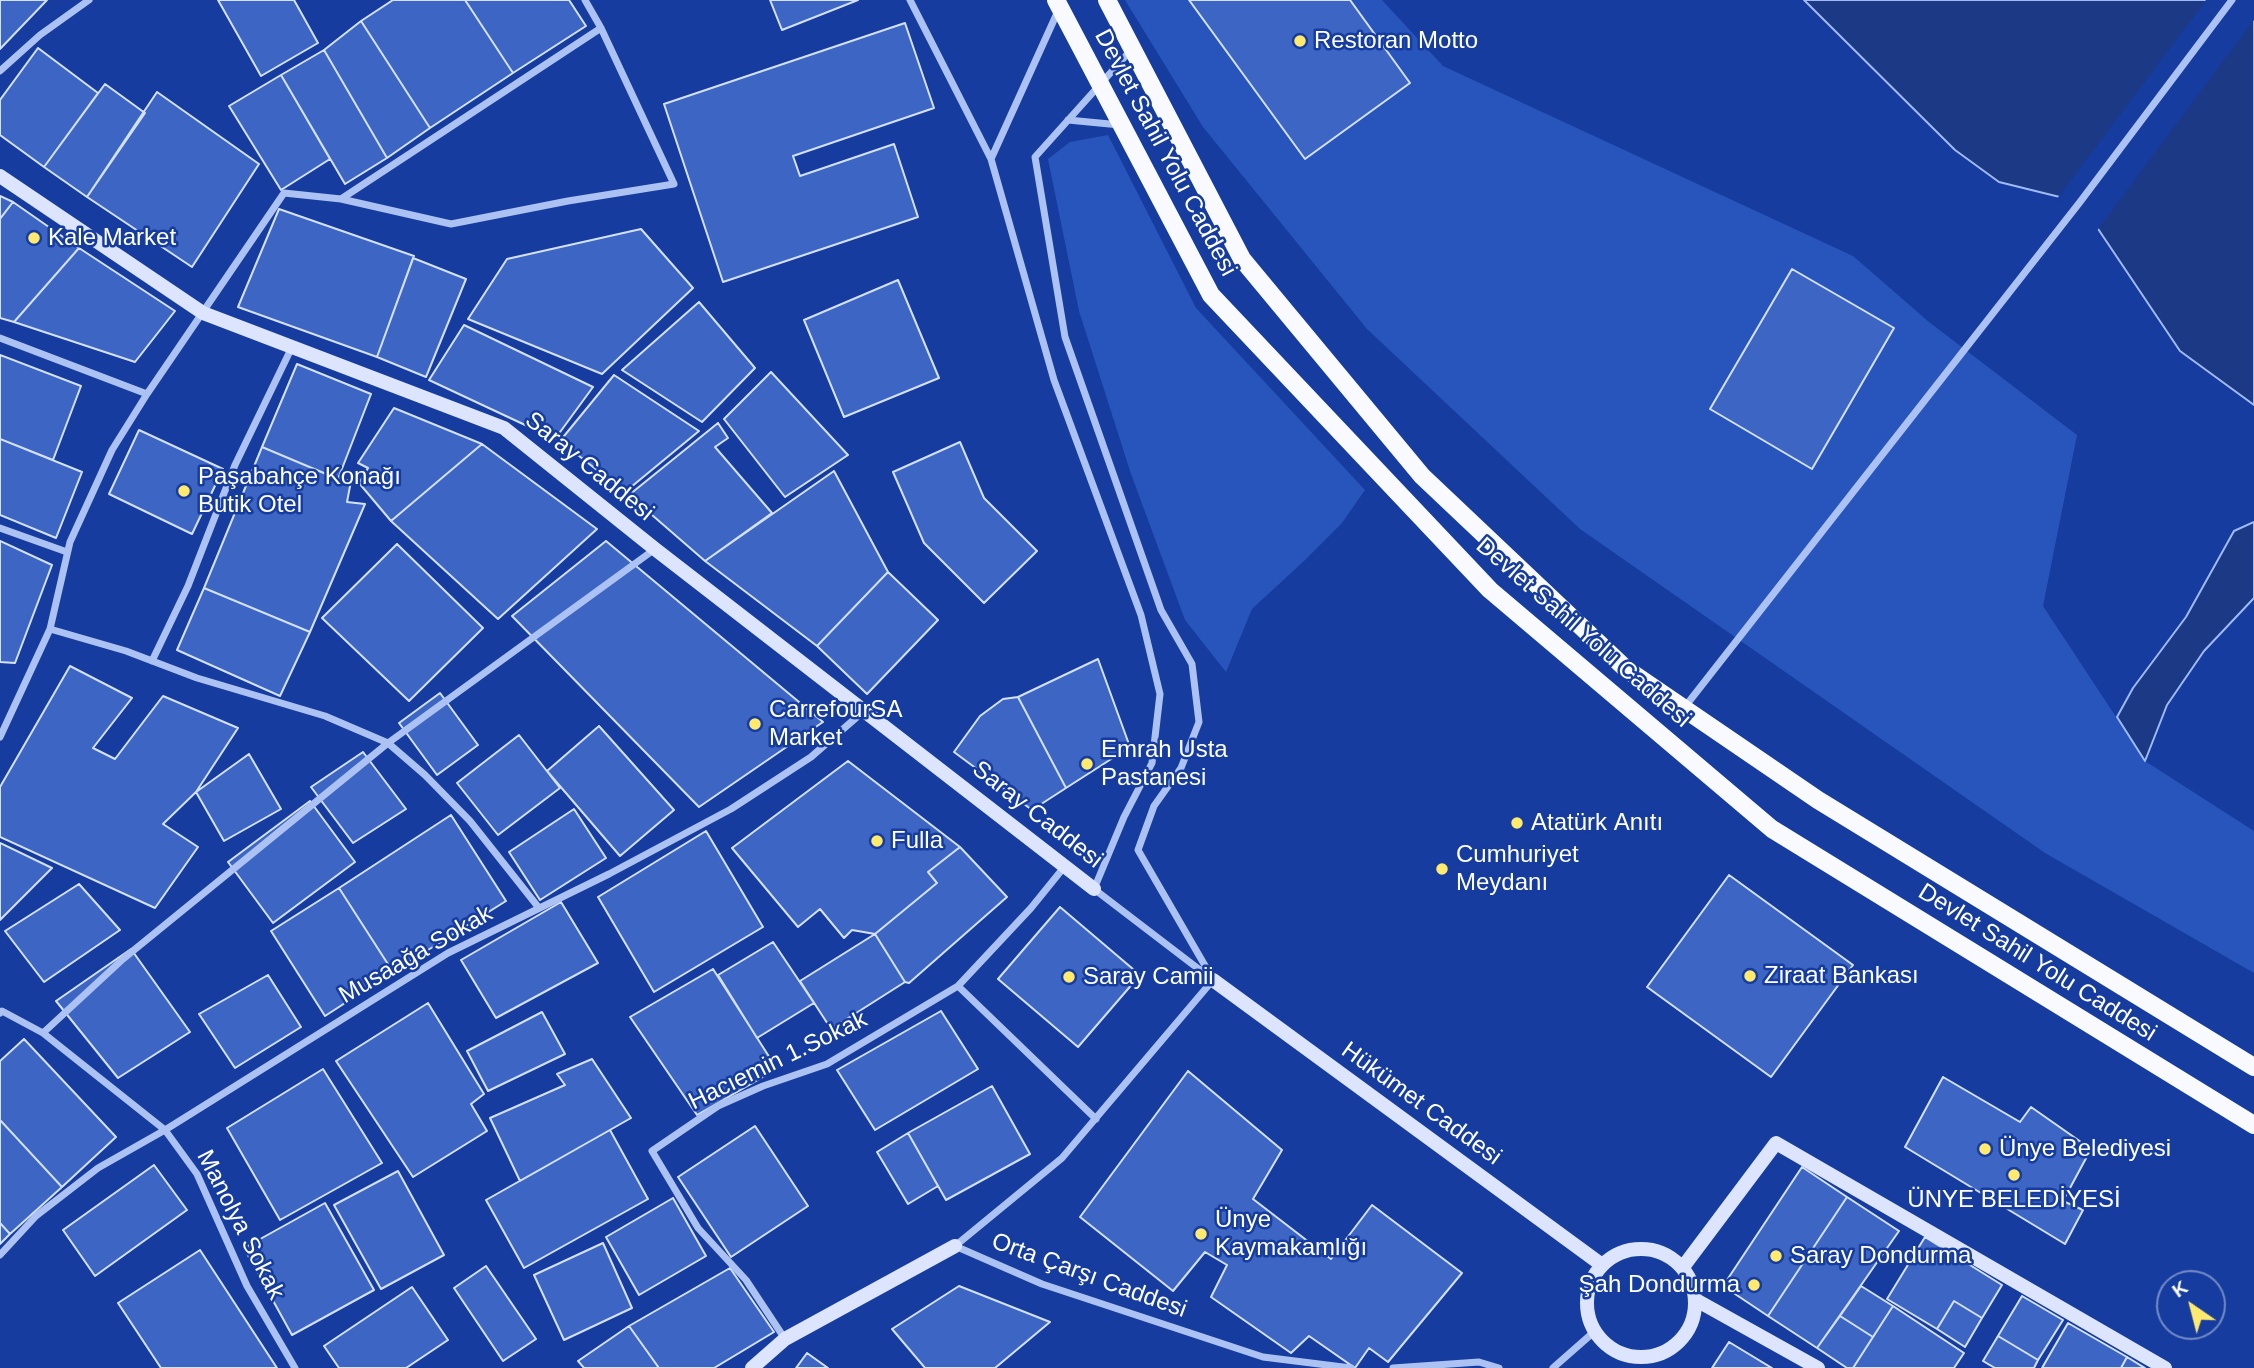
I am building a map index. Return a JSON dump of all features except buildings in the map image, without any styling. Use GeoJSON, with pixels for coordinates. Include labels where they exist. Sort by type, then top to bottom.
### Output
{"type":"FeatureCollection","features":[{"type":"Feature","properties":{"kind":"main road","name":"Devlet Sahil Yolu Caddesi"},"geometry":{"type":"LineString","coordinates":[[1107,0],[1242,259],[1422,477],[1626,669],[1818,800],[2254,1068]]}},
{"type":"Feature","properties":{"kind":"main road","name":"Devlet Sahil Yolu Caddesi"},"geometry":{"type":"LineString","coordinates":[[1058,4],[1211,295],[1490,590],[1772,829],[2254,1125]]}},
{"type":"Feature","properties":{"kind":"street"},"geometry":{"type":"LineString","coordinates":[[0,71],[40,34],[89,0]]}},
{"type":"Feature","properties":{"kind":"street"},"geometry":{"type":"LineString","coordinates":[[0,737],[50,629],[69,542],[112,450],[284,193],[341,199],[451,224],[674,184],[601,27],[585,0]]}},
{"type":"Feature","properties":{"kind":"street"},"geometry":{"type":"LineString","coordinates":[[911,0],[991,159],[1054,380],[1141,615],[1160,694],[1153,763],[1124,817],[1094,889],[1213,979]]}},
{"type":"Feature","properties":{"kind":"street"},"geometry":{"type":"LineString","coordinates":[[1683,708],[2072,213],[2232,0]]}},
{"type":"Feature","properties":{"kind":"street"},"geometry":{"type":"LineString","coordinates":[[991,159],[1058,4]]}},
{"type":"Feature","properties":{"kind":"street"},"geometry":{"type":"LineString","coordinates":[[341,199],[601,27]]}},
{"type":"Feature","properties":{"kind":"street"},"geometry":{"type":"LineString","coordinates":[[1133,48],[1035,157],[1065,337],[1161,610],[1192,664],[1199,722],[1181,768],[1154,806],[1138,850],[1213,979]]}},
{"type":"Feature","properties":{"kind":"street"},"geometry":{"type":"LineString","coordinates":[[1068,120],[1122,125]]}},
{"type":"Feature","properties":{"kind":"street","name":"Saray Caddesi"},"geometry":{"type":"LineString","coordinates":[[0,176],[202,313],[504,428],[655,549],[1094,889]]}},
{"type":"Feature","properties":{"kind":"street"},"geometry":{"type":"LineString","coordinates":[[0,338],[147,394]]}},
{"type":"Feature","properties":{"kind":"street"},"geometry":{"type":"LineString","coordinates":[[152,660],[188,586],[235,465],[292,347]]}},
{"type":"Feature","properties":{"kind":"street"},"geometry":{"type":"LineString","coordinates":[[0,528],[67,552]]}},
{"type":"Feature","properties":{"kind":"street"},"geometry":{"type":"LineString","coordinates":[[43,1033],[123,959],[388,743],[655,549]]}},
{"type":"Feature","properties":{"kind":"street"},"geometry":{"type":"LineString","coordinates":[[50,629],[152,660],[197,678],[325,716],[388,743],[425,775],[470,821],[539,908]]}},
{"type":"Feature","properties":{"kind":"street","name":"Musaağa Sokak"},"geometry":{"type":"LineString","coordinates":[[0,1255],[36,1216],[98,1168],[165,1130],[448,953],[731,809],[811,757],[865,710]]}},
{"type":"Feature","properties":{"kind":"street","name":"Hacıemin 1.Sokak"},"geometry":{"type":"LineString","coordinates":[[785,1339],[746,1280],[698,1228],[652,1151],[718,1106],[762,1086],[827,1064],[958,986],[1031,908],[1065,866]]}},
{"type":"Feature","properties":{"kind":"street","name":"Orta Çarşı Caddesi"},"geometry":{"type":"LineString","coordinates":[[1213,979],[1062,1158],[955,1246],[1042,1284],[1263,1357],[1351,1368]]}},
{"type":"Feature","properties":{"kind":"street","name":"Hükümet Caddesi"},"geometry":{"type":"LineString","coordinates":[[1213,979],[1602,1265]]}},
{"type":"Feature","properties":{"kind":"street"},"geometry":{"type":"LineString","coordinates":[[958,986],[1096,1118]]}},
{"type":"Feature","properties":{"kind":"street","name":"Manolya Sokak"},"geometry":{"type":"LineString","coordinates":[[1,1012],[43,1033],[165,1130],[197,1174],[247,1286],[295,1368]]}},
{"type":"Feature","properties":{"kind":"street"},"geometry":{"type":"LineString","coordinates":[[1683,1267],[1776,1143],[2165,1368]]}},
{"type":"Feature","properties":{"kind":"street"},"geometry":{"type":"LineString","coordinates":[[752,1368],[785,1339],[955,1246]]}},
{"type":"Feature","properties":{"kind":"street"},"geometry":{"type":"LineString","coordinates":[[1634,1249],[1652,1249],[1669,1255],[1683,1267],[1692,1282],[1696,1300],[1694,1317],[1686,1333],[1674,1346],[1657,1354],[1640,1357],[1623,1354],[1607,1345],[1595,1331],[1588,1315],[1587,1297],[1592,1280],[1602,1265],[1617,1254],[1634,1249]]}},
{"type":"Feature","properties":{"kind":"street"},"geometry":{"type":"LineString","coordinates":[[1696,1300],[1818,1368]]}},
{"type":"Feature","properties":{"kind":"street"},"geometry":{"type":"LineString","coordinates":[[1553,1368],[1595,1331]]}},
{"type":"Feature","properties":{"kind":"street"},"geometry":{"type":"LineString","coordinates":[[1393,1368],[1479,1362],[1499,1368]]}},
{"type":"Feature","properties":{"kind":"shaded area"},"geometry":{"type":"Polygon","coordinates":[[[1125,0],[1382,0],[1443,66],[1853,256],[1929,322],[2077,435],[2043,606],[2145,761],[2254,831],[2254,973],[2045,853],[1580,529],[1367,329],[1203,127],[1125,0]]]}},
{"type":"Feature","properties":{"kind":"shaded area"},"geometry":{"type":"Polygon","coordinates":[[[1804,0],[2254,0],[2254,405],[2180,351],[2080,202],[1999,182],[1955,150],[1804,0]]]}},
{"type":"Feature","properties":{"kind":"shaded area"},"geometry":{"type":"Polygon","coordinates":[[[1108,135],[1196,308],[1365,490],[1342,523],[1252,609],[1226,672],[1185,620],[1131,474],[1079,311],[1048,159],[1070,142],[1108,135]]]}},
{"type":"Feature","properties":{"kind":"shaded area"},"geometry":{"type":"Polygon","coordinates":[[[2254,522],[2254,598],[2204,651],[2167,705],[2145,761],[2117,717],[2133,688],[2186,617],[2234,531],[2254,522]]]}},
{"type":"Feature","properties":{"kind":"pier"},"geometry":{"type":"Polygon","coordinates":[[[2206,0],[2254,0],[2254,20],[2096,232],[2078,205],[2056,200],[2206,0]]]}},
{"type":"Feature","properties":{"kind":"place","name":"Restoran Motto"},"geometry":{"type":"Point","coordinates":[1300,41]}},
{"type":"Feature","properties":{"kind":"place","name":"Kale Market"},"geometry":{"type":"Point","coordinates":[34,238]}},
{"type":"Feature","properties":{"kind":"place","name":"Paşabahçe Konağı Butik Otel"},"geometry":{"type":"Point","coordinates":[184,491]}},
{"type":"Feature","properties":{"kind":"place","name":"CarrefourSA Market"},"geometry":{"type":"Point","coordinates":[755,724]}},
{"type":"Feature","properties":{"kind":"place","name":"Emrah Usta Pastanesi"},"geometry":{"type":"Point","coordinates":[1087,764]}},
{"type":"Feature","properties":{"kind":"place","name":"Atatürk Anıtı"},"geometry":{"type":"Point","coordinates":[1517,823]}},
{"type":"Feature","properties":{"kind":"place","name":"Fulla"},"geometry":{"type":"Point","coordinates":[877,841]}},
{"type":"Feature","properties":{"kind":"place","name":"Cumhuriyet Meydanı"},"geometry":{"type":"Point","coordinates":[1442,869]}},
{"type":"Feature","properties":{"kind":"place","name":"Ziraat Bankası"},"geometry":{"type":"Point","coordinates":[1750,976]}},
{"type":"Feature","properties":{"kind":"place","name":"Saray Camii"},"geometry":{"type":"Point","coordinates":[1069,977]}},
{"type":"Feature","properties":{"kind":"place","name":"Ünye Belediyesi"},"geometry":{"type":"Point","coordinates":[1985,1149]}},
{"type":"Feature","properties":{"kind":"place","name":"ÜNYE BELEDİYESİ"},"geometry":{"type":"Point","coordinates":[2014,1175]}},
{"type":"Feature","properties":{"kind":"place","name":"Ünye Kaymakamlığı"},"geometry":{"type":"Point","coordinates":[1201,1234]}},
{"type":"Feature","properties":{"kind":"place","name":"Saray Dondurma"},"geometry":{"type":"Point","coordinates":[1776,1256]}},
{"type":"Feature","properties":{"kind":"place","name":"Şah Dondurma"},"geometry":{"type":"Point","coordinates":[1754,1285]}}]}
